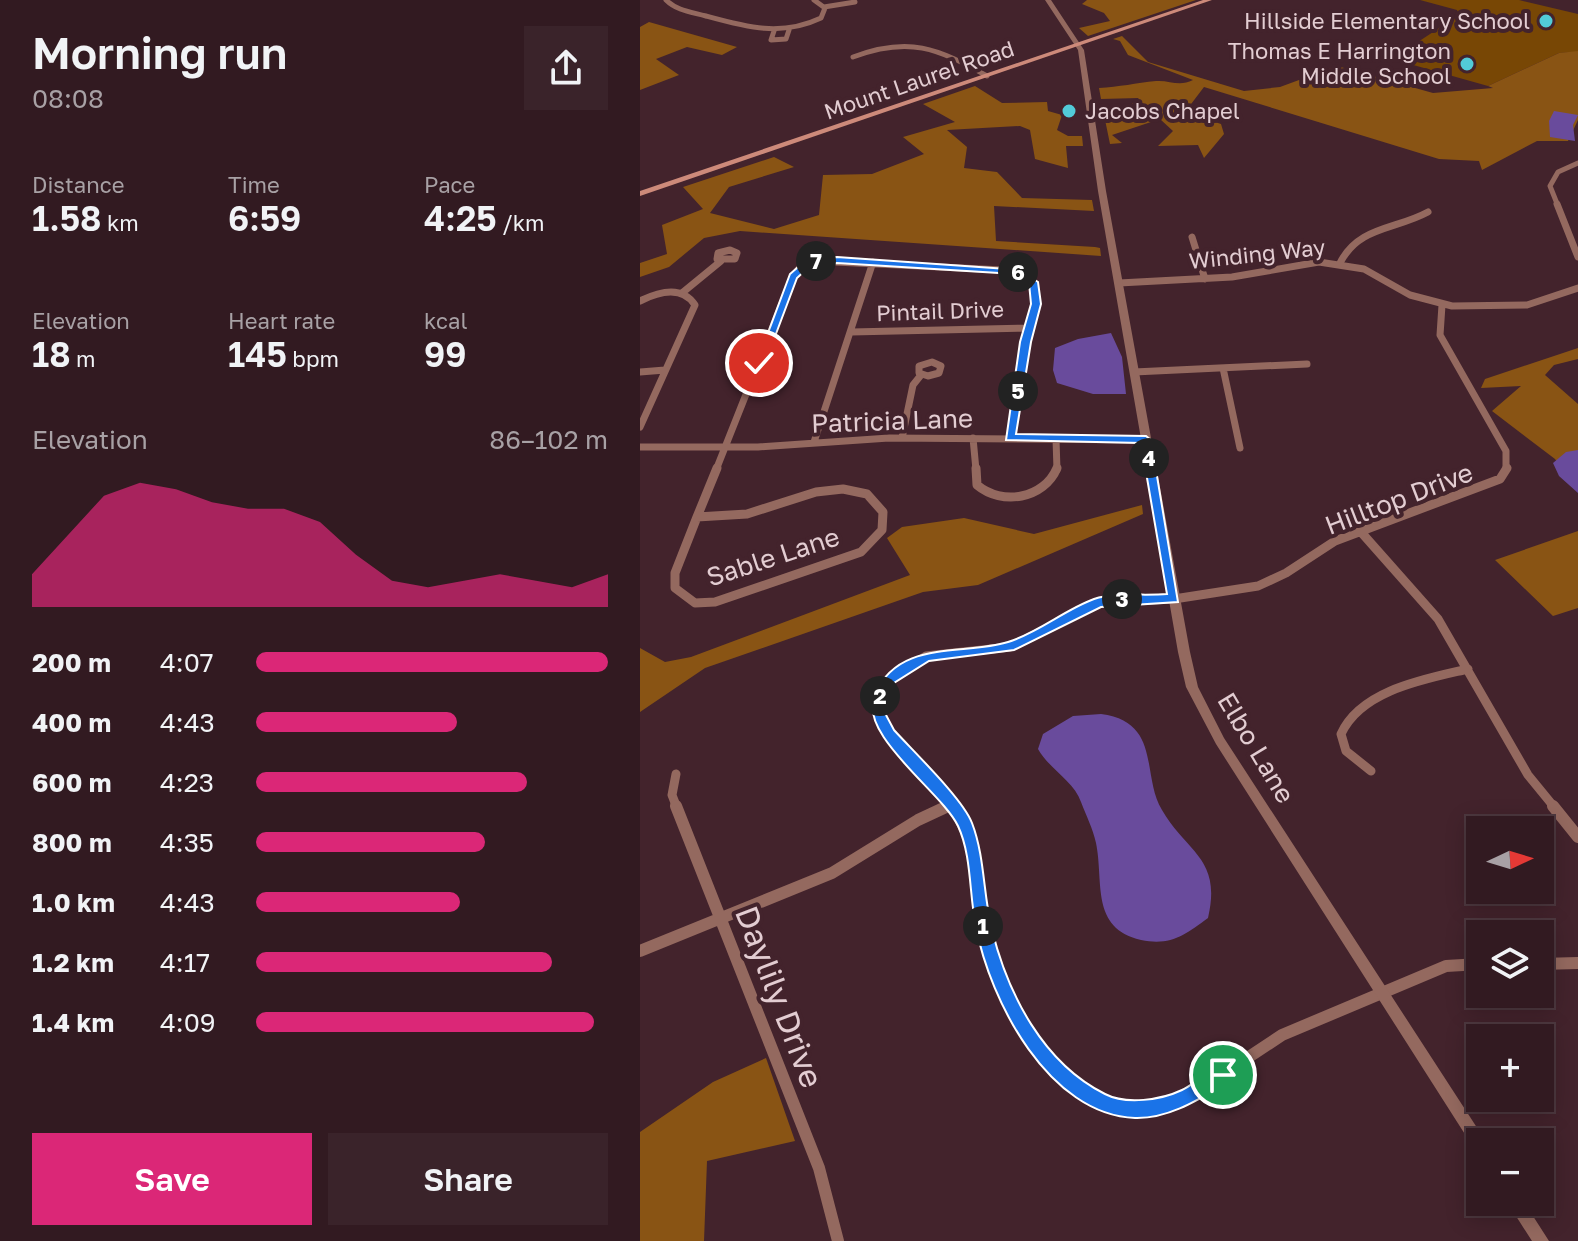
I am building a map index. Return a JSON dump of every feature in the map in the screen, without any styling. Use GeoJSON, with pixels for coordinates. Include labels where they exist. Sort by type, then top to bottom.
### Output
{"type":"FeatureCollection","features":[{"type":"Feature","properties":{"kind":"main road","name":"Mount Laurel Road"},"geometry":{"type":"LineString","coordinates":[[640,194],[1209,0]]}},
{"type":"Feature","properties":{"kind":"street"},"geometry":{"type":"LineString","coordinates":[[666,0],[682,9],[755,29],[774,31],[789,30],[817,20],[825,13],[824,7]]}},
{"type":"Feature","properties":{"kind":"street"},"geometry":{"type":"LineString","coordinates":[[814,0],[824,7],[855,2]]}},
{"type":"Feature","properties":{"kind":"street","name":"Elbo Lane"},"geometry":{"type":"LineString","coordinates":[[1048,0],[1079,45],[1134,372],[1192,687],[1209,723],[1469,1128]]}},
{"type":"Feature","properties":{"kind":"street"},"geometry":{"type":"LineString","coordinates":[[774,31],[771,40],[777,42],[786,39],[789,30]]}},
{"type":"Feature","properties":{"kind":"street"},"geometry":{"type":"LineString","coordinates":[[853,57],[885,44],[911,43],[987,76]]}},
{"type":"Feature","properties":{"kind":"street"},"geometry":{"type":"LineString","coordinates":[[1578,163],[1558,172],[1550,186],[1578,257]]}},
{"type":"Feature","properties":{"kind":"street"},"geometry":{"type":"LineString","coordinates":[[1340,263],[1348,245],[1359,236],[1412,221],[1428,212]]}},
{"type":"Feature","properties":{"kind":"street"},"geometry":{"type":"LineString","coordinates":[[1192,237],[1205,279]]}},
{"type":"Feature","properties":{"kind":"street","name":"Sable Lane"},"geometry":{"type":"LineString","coordinates":[[697,517],[747,514],[816,492],[843,489],[873,498],[884,518],[882,530],[861,552],[705,603],[679,594],[674,581],[697,517],[722,448],[798,269],[822,260],[1023,273],[1031,278],[1036,308],[1010,437]]}},
{"type":"Feature","properties":{"kind":"street"},"geometry":{"type":"LineString","coordinates":[[682,293],[721,261]]}},
{"type":"Feature","properties":{"kind":"street"},"geometry":{"type":"LineString","coordinates":[[814,442],[873,262]]}},
{"type":"Feature","properties":{"kind":"street","name":"Winding Way"},"geometry":{"type":"LineString","coordinates":[[1119,283],[1243,276],[1300,263],[1340,263],[1364,269],[1410,295],[1442,305],[1520,306],[1578,288]]}},
{"type":"Feature","properties":{"kind":"street"},"geometry":{"type":"LineString","coordinates":[[640,301],[662,293],[682,293],[694,302],[694,310],[640,427]]}},
{"type":"Feature","properties":{"kind":"street","name":"Hilltop Drive"},"geometry":{"type":"LineString","coordinates":[[1442,305],[1438,323],[1440,335],[1499,437],[1508,466],[1492,484],[1335,541],[1268,582],[1174,599],[1099,602],[1077,611],[1023,643],[997,649],[926,656],[897,672],[880,697],[879,715],[883,725],[953,804],[969,834],[984,929],[1006,997],[1020,1023],[1066,1080],[1090,1098],[1137,1109],[1184,1099],[1212,1085],[1258,1047],[1382,991],[1446,966],[1466,965]]}},
{"type":"Feature","properties":{"kind":"street","name":"Pintail Drive"},"geometry":{"type":"LineString","coordinates":[[851,332],[1030,328]]}},
{"type":"Feature","properties":{"kind":"street"},"geometry":{"type":"LineString","coordinates":[[1134,372],[1307,364]]}},
{"type":"Feature","properties":{"kind":"street"},"geometry":{"type":"LineString","coordinates":[[1223,368],[1240,448]]}},
{"type":"Feature","properties":{"kind":"street"},"geometry":{"type":"LineString","coordinates":[[640,372],[665,370]]}},
{"type":"Feature","properties":{"kind":"street"},"geometry":{"type":"LineString","coordinates":[[902,438],[913,385],[921,375]]}},
{"type":"Feature","properties":{"kind":"street","name":"Patricia Lane"},"geometry":{"type":"LineString","coordinates":[[640,447],[722,448],[902,438],[1146,440]]}},
{"type":"Feature","properties":{"kind":"street"},"geometry":{"type":"LineString","coordinates":[[973,438],[977,485],[986,494],[1002,498],[1028,493],[1052,479],[1057,470],[1056,439]]}},
{"type":"Feature","properties":{"kind":"street"},"geometry":{"type":"LineString","coordinates":[[1361,532],[1438,619],[1528,775],[1578,837]]}},
{"type":"Feature","properties":{"kind":"street"},"geometry":{"type":"LineString","coordinates":[[1371,771],[1350,754],[1343,743],[1344,727],[1353,713],[1387,694],[1468,669]]}},
{"type":"Feature","properties":{"kind":"street","name":"Daylily Drive"},"geometry":{"type":"LineString","coordinates":[[676,774],[672,795],[826,1187],[838,1241]]}},
{"type":"Feature","properties":{"kind":"street"},"geometry":{"type":"LineString","coordinates":[[640,951],[832,873],[918,820],[953,804]]}},
{"type":"Feature","properties":{"kind":"street"},"geometry":{"type":"LineString","coordinates":[[1554,964],[1578,963]]}},
{"type":"Feature","properties":{"kind":"street"},"geometry":{"type":"LineString","coordinates":[[1524,1216],[1541,1241]]}},
{"type":"Feature","properties":{"kind":"shaded area"},"geometry":{"type":"Polygon","coordinates":[[[1087,0],[1196,0],[1088,36],[1079,28],[1110,21],[1104,13],[1082,4],[1087,0]]]}},
{"type":"Feature","properties":{"kind":"shaded area"},"geometry":{"type":"Polygon","coordinates":[[[1420,0],[1519,0],[1578,14],[1578,52],[1559,53],[1488,86],[1392,59],[1459,15],[1457,10],[1420,0]]]}},
{"type":"Feature","properties":{"kind":"shaded area"},"geometry":{"type":"Polygon","coordinates":[[[649,22],[737,47],[722,55],[687,47],[656,59],[679,75],[640,90],[640,27],[649,22]]]}},
{"type":"Feature","properties":{"kind":"shaded area"},"geometry":{"type":"Polygon","coordinates":[[[1122,36],[1148,62],[1244,91],[1280,87],[1337,66],[1433,93],[1493,88],[1488,86],[1559,53],[1578,51],[1578,120],[1568,141],[1537,141],[1482,170],[1479,161],[1439,159],[1204,87],[1185,112],[1221,124],[1224,134],[1204,158],[1198,145],[1158,146],[1173,131],[1160,119],[1112,135],[1122,143],[1110,144],[1103,110],[1126,109],[1139,98],[1101,99],[1099,88],[1193,80],[1128,55],[1120,41],[1113,39],[1122,36]]]}},
{"type":"Feature","properties":{"kind":"shaded area"},"geometry":{"type":"Polygon","coordinates":[[[975,86],[1002,103],[1047,102],[1048,111],[1062,115],[1057,130],[1068,136],[1082,136],[1083,146],[1066,146],[1068,168],[1035,159],[1030,130],[1020,126],[947,130],[967,147],[964,168],[997,172],[1022,198],[1092,200],[1094,211],[994,206],[996,241],[1095,247],[1100,248],[1101,256],[740,231],[704,238],[669,267],[640,277],[640,263],[667,254],[662,225],[703,209],[683,187],[774,157],[794,167],[729,187],[710,213],[774,229],[819,215],[823,175],[872,174],[924,154],[903,137],[955,122],[923,104],[975,86]]]}},
{"type":"Feature","properties":{"kind":"shaded area"},"geometry":{"type":"Polygon","coordinates":[[[1554,111],[1578,115],[1573,125],[1575,141],[1550,137],[1549,121],[1554,111]]]}},
{"type":"Feature","properties":{"kind":"shaded area"},"geometry":{"type":"Polygon","coordinates":[[[1111,333],[1122,357],[1126,394],[1093,394],[1057,383],[1053,370],[1055,348],[1078,339],[1111,333]]]}},
{"type":"Feature","properties":{"kind":"shaded area"},"geometry":{"type":"Polygon","coordinates":[[[1578,348],[1578,359],[1554,365],[1545,375],[1578,404],[1578,492],[1555,459],[1492,411],[1521,386],[1481,388],[1485,379],[1578,348]]]}},
{"type":"Feature","properties":{"kind":"shaded area"},"geometry":{"type":"Polygon","coordinates":[[[1578,450],[1578,493],[1559,476],[1553,463],[1566,452],[1578,450]]]}},
{"type":"Feature","properties":{"kind":"shaded area"},"geometry":{"type":"Polygon","coordinates":[[[1142,505],[1143,514],[978,585],[923,592],[705,668],[640,712],[640,648],[665,662],[691,657],[910,575],[887,538],[902,527],[964,518],[1034,534],[1142,505]]]}},
{"type":"Feature","properties":{"kind":"shaded area"},"geometry":{"type":"Polygon","coordinates":[[[1578,531],[1578,608],[1553,616],[1495,560],[1578,531]]]}},
{"type":"Feature","properties":{"kind":"shaded area"},"geometry":{"type":"Polygon","coordinates":[[[1101,714],[1120,719],[1142,739],[1162,810],[1200,858],[1210,882],[1208,918],[1185,934],[1169,940],[1141,940],[1125,934],[1106,914],[1096,843],[1081,802],[1073,788],[1038,749],[1043,734],[1073,716],[1101,714]]]}},
{"type":"Feature","properties":{"kind":"shaded area"},"geometry":{"type":"Polygon","coordinates":[[[766,1058],[795,1141],[707,1161],[704,1241],[640,1241],[640,1132],[713,1082],[766,1058]]]}},
{"type":"Feature","properties":{"kind":"place","name":"Hillside Elementary School"},"geometry":{"type":"Point","coordinates":[1546,21]}},
{"type":"Feature","properties":{"kind":"place","name":"Thomas E Harrington Middle School"},"geometry":{"type":"Point","coordinates":[1467,64]}},
{"type":"Feature","properties":{"kind":"place","name":"Jacobs Chapel"},"geometry":{"type":"Point","coordinates":[1069,111]}},
{"type":"Feature","properties":{"kind":"route"},"geometry":{"type":"LineString","coordinates":[[759,363],[793,276],[802,265],[837,260],[1017,272],[1034,282],[1036,304],[1026,342],[1010,437],[1146,440],[1174,599],[1099,602],[1077,611],[1023,643],[985,651],[926,656],[906,666],[889,680],[880,697],[879,715],[889,734],[953,804],[964,821],[972,847],[984,929],[1006,997],[1020,1023],[1066,1080],[1090,1098],[1121,1108],[1137,1109],[1184,1099],[1212,1085],[1223,1075]]}}]}
